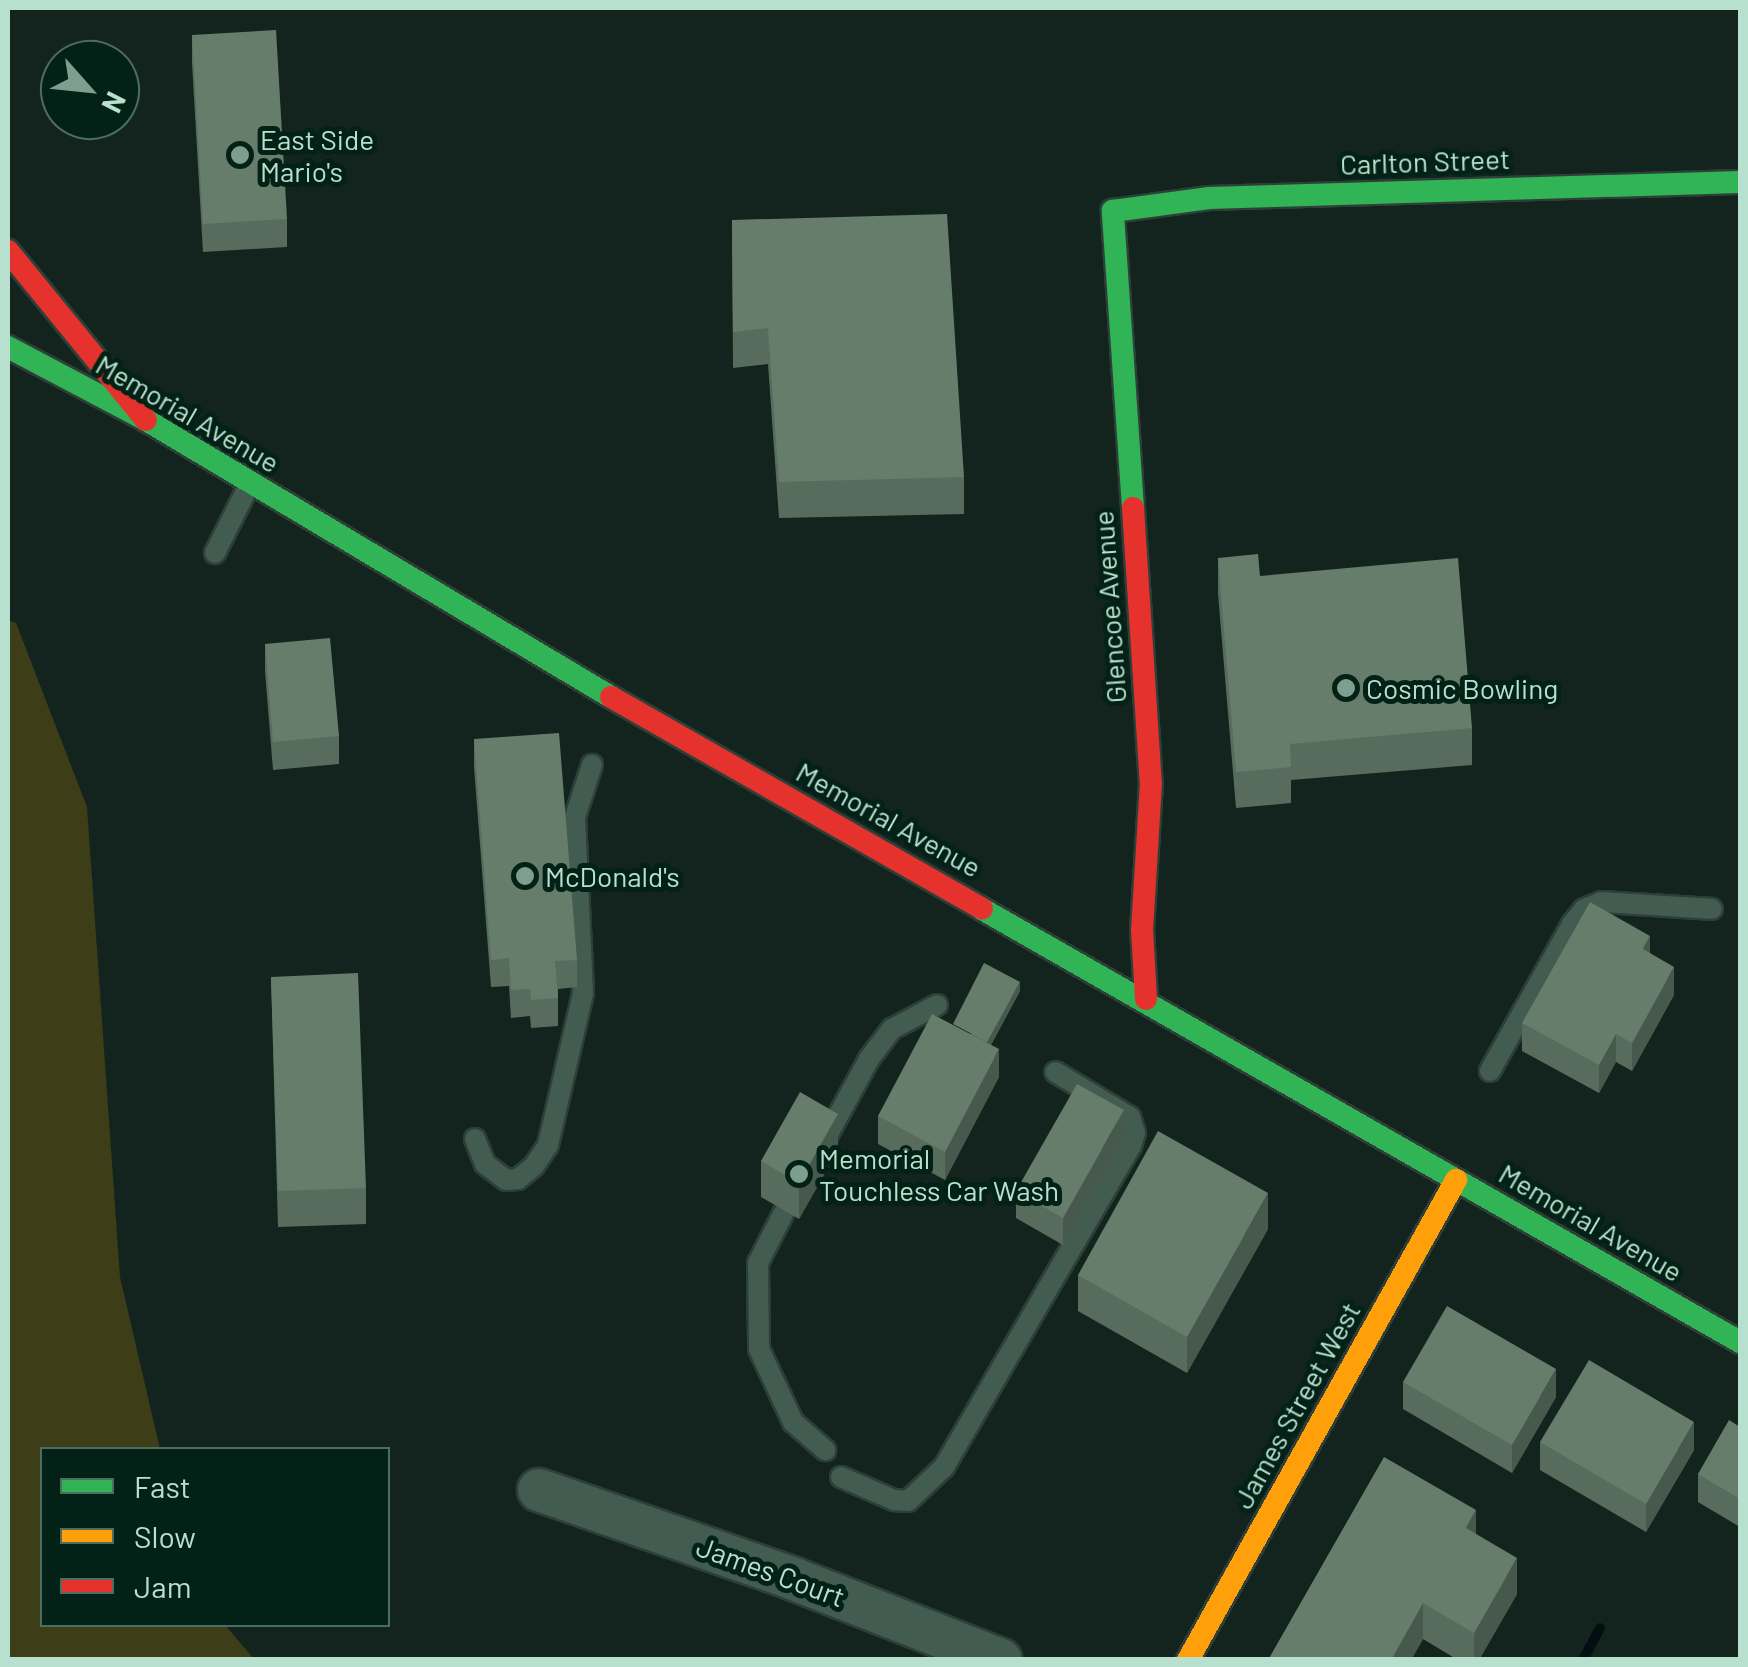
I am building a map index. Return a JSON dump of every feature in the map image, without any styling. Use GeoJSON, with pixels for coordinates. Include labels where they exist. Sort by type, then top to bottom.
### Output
{"type":"FeatureCollection","features":[{"type":"Feature","properties":{"kind":"main road","name":"Carlton Street"},"geometry":{"type":"LineString","coordinates":[[1112,211],[1209,198],[1740,182]]}},
{"type":"Feature","properties":{"kind":"main road","name":"Glencoe Avenue"},"geometry":{"type":"LineString","coordinates":[[1112,211],[1151,783],[1142,929],[1146,998]]}},
{"type":"Feature","properties":{"kind":"main road"},"geometry":{"type":"LineString","coordinates":[[8,250],[146,420]]}},
{"type":"Feature","properties":{"kind":"main road","name":"Memorial Avenue"},"geometry":{"type":"LineString","coordinates":[[8,347],[146,420],[539,655],[1146,998],[1740,1342]]}},
{"type":"Feature","properties":{"kind":"main road","name":"James Street West"},"geometry":{"type":"LineString","coordinates":[[1188,1660],[1456,1180]]}},
{"type":"Feature","properties":{"kind":"street","name":"James Court"},"geometry":{"type":"LineString","coordinates":[[540,1490],[811,1585],[1001,1660]]}},
{"type":"Feature","properties":{"kind":"lane"},"geometry":{"type":"LineString","coordinates":[[215,554],[250,483]]}},
{"type":"Feature","properties":{"kind":"lane"},"geometry":{"type":"LineString","coordinates":[[474,1139],[485,1164],[506,1180],[518,1178],[534,1166],[548,1145],[583,993],[575,817],[592,764]]}},
{"type":"Feature","properties":{"kind":"lane"},"geometry":{"type":"LineString","coordinates":[[1490,1072],[1584,909],[1602,902],[1712,909]]}},
{"type":"Feature","properties":{"kind":"lane"},"geometry":{"type":"LineString","coordinates":[[825,1140],[869,1059],[892,1028],[937,1006]]}},
{"type":"Feature","properties":{"kind":"lane"},"geometry":{"type":"LineString","coordinates":[[841,1477],[894,1500],[908,1501],[944,1467],[1131,1146],[1135,1133],[1130,1117],[1055,1072]]}},
{"type":"Feature","properties":{"kind":"lane"},"geometry":{"type":"LineString","coordinates":[[783,1214],[758,1263],[758,1348],[793,1422],[825,1450]]}},
{"type":"Feature","properties":{"kind":"shaded area"},"geometry":{"type":"Polygon","coordinates":[[[8,620],[16,623],[87,807],[120,1277],[160,1447],[40,1447],[40,1627],[227,1627],[254,1659],[8,1659],[8,620]]]}},
{"type":"Feature","properties":{"kind":"building","name":"East Side Mario's"},"geometry":{"type":"Polygon","coordinates":[[[276,30],[287,219],[203,224],[192,35],[276,30]]]}},
{"type":"Feature","properties":{"kind":"building"},"geometry":{"type":"Polygon","coordinates":[[[947,214],[964,477],[779,482],[768,328],[733,332],[732,220],[947,214]]]}},
{"type":"Feature","properties":{"kind":"building","name":"Cosmic Bowling"},"geometry":{"type":"Polygon","coordinates":[[[1258,554],[1260,576],[1458,558],[1472,728],[1290,744],[1291,767],[1236,772],[1218,558],[1258,554]]]}},
{"type":"Feature","properties":{"kind":"building"},"geometry":{"type":"Polygon","coordinates":[[[330,638],[339,736],[273,742],[265,644],[330,638]]]}},
{"type":"Feature","properties":{"kind":"building","name":"McDonald's"},"geometry":{"type":"Polygon","coordinates":[[[559,733],[577,960],[555,961],[558,998],[531,1000],[530,989],[511,990],[509,958],[491,960],[474,739],[559,733]]]}},
{"type":"Feature","properties":{"kind":"building"},"geometry":{"type":"Polygon","coordinates":[[[1590,902],[1650,936],[1643,949],[1674,967],[1632,1043],[1616,1034],[1599,1065],[1522,1023],[1590,902]]]}},
{"type":"Feature","properties":{"kind":"building"},"geometry":{"type":"Polygon","coordinates":[[[984,963],[1020,982],[987,1042],[953,1024],[984,963]]]}},
{"type":"Feature","properties":{"kind":"building"},"geometry":{"type":"Polygon","coordinates":[[[358,973],[366,1188],[278,1191],[271,977],[358,973]]]}},
{"type":"Feature","properties":{"kind":"building"},"geometry":{"type":"Polygon","coordinates":[[[932,1014],[999,1049],[945,1152],[878,1116],[932,1014]]]}},
{"type":"Feature","properties":{"kind":"building"},"geometry":{"type":"Polygon","coordinates":[[[1077,1084],[1124,1110],[1063,1218],[1016,1191],[1077,1084]]]}},
{"type":"Feature","properties":{"kind":"building"},"geometry":{"type":"Polygon","coordinates":[[[800,1092],[838,1114],[799,1183],[761,1161],[800,1092]]]}},
{"type":"Feature","properties":{"kind":"building"},"geometry":{"type":"Polygon","coordinates":[[[1158,1131],[1268,1193],[1187,1337],[1078,1275],[1158,1131]]]}},
{"type":"Feature","properties":{"kind":"building"},"geometry":{"type":"Polygon","coordinates":[[[1447,1306],[1556,1369],[1512,1445],[1403,1382],[1447,1306]]]}},
{"type":"Feature","properties":{"kind":"building"},"geometry":{"type":"Polygon","coordinates":[[[1589,1360],[1694,1422],[1646,1504],[1540,1442],[1589,1360]]]}},
{"type":"Feature","properties":{"kind":"building"},"geometry":{"type":"Polygon","coordinates":[[[1729,1420],[1740,1427],[1740,1499],[1698,1474],[1729,1420]]]}},
{"type":"Feature","properties":{"kind":"building"},"geometry":{"type":"Polygon","coordinates":[[[1384,1457],[1476,1510],[1466,1528],[1517,1558],[1474,1633],[1423,1603],[1391,1660],[1268,1660],[1384,1457]]]}},
{"type":"Feature","properties":{"kind":"waterway"},"geometry":{"type":"LineString","coordinates":[[1583,1660],[1600,1628]]}},
{"type":"Feature","properties":{"kind":"traffic: fast"},"geometry":{"type":"LineString","coordinates":[[1133,508],[1113,211],[1209,198],[1740,182]]}},
{"type":"Feature","properties":{"kind":"traffic: fast"},"geometry":{"type":"LineString","coordinates":[[8,347],[146,420],[611,697]]}},
{"type":"Feature","properties":{"kind":"traffic: fast"},"geometry":{"type":"LineString","coordinates":[[982,909],[1740,1342]]}},
{"type":"Feature","properties":{"kind":"traffic: slow"},"geometry":{"type":"LineString","coordinates":[[1188,1660],[1456,1180]]}},
{"type":"Feature","properties":{"kind":"traffic: jam"},"geometry":{"type":"LineString","coordinates":[[8,251],[146,420]]}},
{"type":"Feature","properties":{"kind":"traffic: jam"},"geometry":{"type":"LineString","coordinates":[[1133,508],[1151,783],[1142,929],[1146,999]]}},
{"type":"Feature","properties":{"kind":"traffic: jam"},"geometry":{"type":"LineString","coordinates":[[611,697],[982,909]]}},
{"type":"Feature","properties":{"kind":"place","name":"East Side Mario's"},"geometry":{"type":"Point","coordinates":[240,155]}},
{"type":"Feature","properties":{"kind":"place","name":"Cosmic Bowling"},"geometry":{"type":"Point","coordinates":[1346,688]}},
{"type":"Feature","properties":{"kind":"place","name":"McDonald's"},"geometry":{"type":"Point","coordinates":[525,876]}},
{"type":"Feature","properties":{"kind":"place","name":"Memorial Touchless Car Wash"},"geometry":{"type":"Point","coordinates":[799,1174]}}]}
